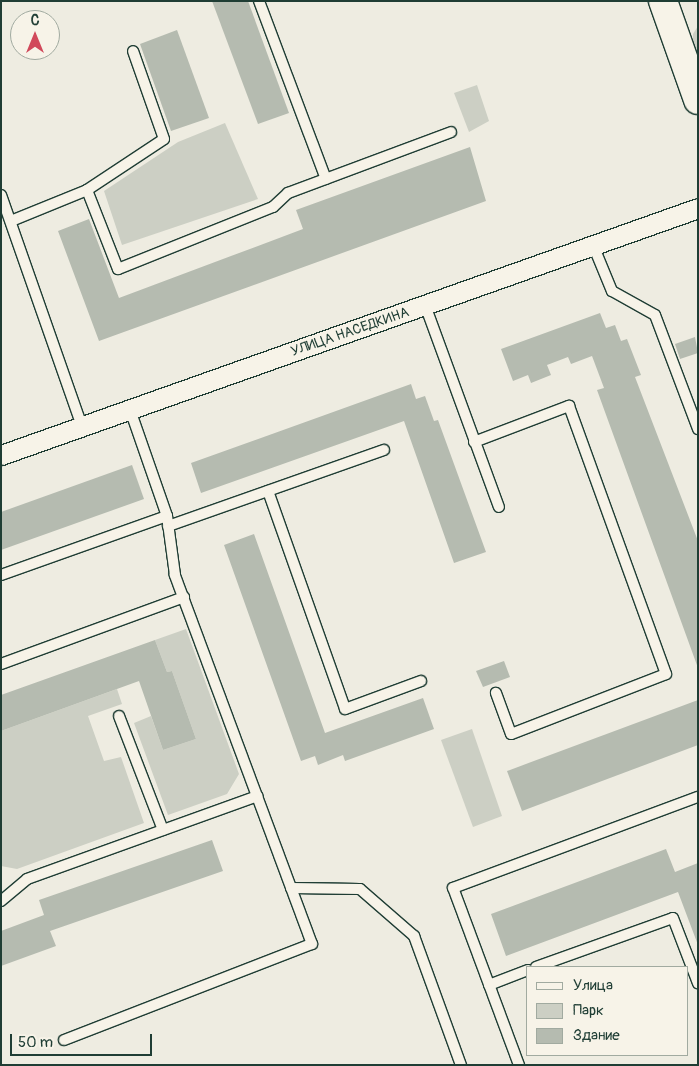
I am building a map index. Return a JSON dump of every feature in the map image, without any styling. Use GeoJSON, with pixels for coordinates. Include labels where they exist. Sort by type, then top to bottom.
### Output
{"type":"FeatureCollection","features":[{"type":"Feature","properties":{"kind":"main road"},"geometry":{"type":"LineString","coordinates":[[667,4],[698,100]]}},
{"type":"Feature","properties":{"kind":"street","name":"УЛИЦА НАСЕДКИНА"},"geometry":{"type":"LineString","coordinates":[[1,455],[698,208]]}},
{"type":"Feature","properties":{"kind":"lane"},"geometry":{"type":"LineString","coordinates":[[259,1],[326,179]]}},
{"type":"Feature","properties":{"kind":"lane"},"geometry":{"type":"LineString","coordinates":[[11,221],[88,190],[164,139],[133,51]]}},
{"type":"Feature","properties":{"kind":"lane"},"geometry":{"type":"LineString","coordinates":[[88,190],[118,269],[273,207],[288,193],[451,132]]}},
{"type":"Feature","properties":{"kind":"lane"},"geometry":{"type":"LineString","coordinates":[[1,195],[82,426]]}},
{"type":"Feature","properties":{"kind":"lane"},"geometry":{"type":"LineString","coordinates":[[593,246],[612,291],[655,315],[698,430]]}},
{"type":"Feature","properties":{"kind":"lane"},"geometry":{"type":"LineString","coordinates":[[425,305],[499,507]]}},
{"type":"Feature","properties":{"kind":"lane"},"geometry":{"type":"LineString","coordinates":[[474,442],[569,406],[666,674],[510,734],[496,693]]}},
{"type":"Feature","properties":{"kind":"lane"},"geometry":{"type":"LineString","coordinates":[[64,1040],[312,944],[176,576],[167,521],[130,410]]}},
{"type":"Feature","properties":{"kind":"lane"},"geometry":{"type":"LineString","coordinates":[[1,575],[167,521],[268,491],[384,450]]}},
{"type":"Feature","properties":{"kind":"lane"},"geometry":{"type":"LineString","coordinates":[[268,491],[345,709],[421,681]]}},
{"type":"Feature","properties":{"kind":"lane"},"geometry":{"type":"LineString","coordinates":[[1,664],[184,597]]}},
{"type":"Feature","properties":{"kind":"lane"},"geometry":{"type":"LineString","coordinates":[[119,716],[162,830]]}},
{"type":"Feature","properties":{"kind":"lane"},"geometry":{"type":"LineString","coordinates":[[1,901],[27,879],[258,796]]}},
{"type":"Feature","properties":{"kind":"lane"},"geometry":{"type":"LineString","coordinates":[[519,1065],[453,888],[698,797]]}},
{"type":"Feature","properties":{"kind":"lane"},"geometry":{"type":"LineString","coordinates":[[292,888],[360,889],[414,936],[461,1065]]}},
{"type":"Feature","properties":{"kind":"lane"},"geometry":{"type":"LineString","coordinates":[[539,966],[673,918],[698,983]]}},
{"type":"Feature","properties":{"kind":"lane"},"geometry":{"type":"LineString","coordinates":[[489,985],[526,971]]}},
{"type":"Feature","properties":{"kind":"green space"},"geometry":{"type":"Polygon","coordinates":[[[698,26],[698,62],[693,48],[693,34],[698,26]]]}},
{"type":"Feature","properties":{"kind":"green space"},"geometry":{"type":"Polygon","coordinates":[[[477,85],[489,121],[469,132],[454,93],[477,85]]]}},
{"type":"Feature","properties":{"kind":"green space"},"geometry":{"type":"Polygon","coordinates":[[[225,123],[258,199],[122,245],[104,191],[178,142],[225,123]]]}},
{"type":"Feature","properties":{"kind":"green space"},"geometry":{"type":"Polygon","coordinates":[[[186,629],[239,774],[227,794],[168,815],[134,723],[151,716],[163,750],[196,739],[172,671],[167,672],[155,640],[186,629]]]}},
{"type":"Feature","properties":{"kind":"green space"},"geometry":{"type":"Polygon","coordinates":[[[117,689],[122,704],[88,716],[104,761],[121,757],[144,823],[17,869],[1,866],[1,731],[117,689]]]}},
{"type":"Feature","properties":{"kind":"green space"},"geometry":{"type":"Polygon","coordinates":[[[472,729],[502,816],[473,827],[441,740],[472,729]]]}},
{"type":"Feature","properties":{"kind":"building"},"geometry":{"type":"Polygon","coordinates":[[[212,1],[248,1],[289,113],[258,124],[212,1]]]}},
{"type":"Feature","properties":{"kind":"building"},"geometry":{"type":"Polygon","coordinates":[[[177,30],[209,118],[171,131],[140,44],[177,30]]]}},
{"type":"Feature","properties":{"kind":"building"},"geometry":{"type":"Polygon","coordinates":[[[470,147],[486,201],[99,341],[58,231],[89,219],[119,298],[303,229],[296,210],[470,147]]]}},
{"type":"Feature","properties":{"kind":"building"},"geometry":{"type":"Polygon","coordinates":[[[600,313],[606,328],[615,325],[621,341],[627,339],[641,375],[635,377],[698,541],[698,668],[597,390],[604,388],[592,356],[571,364],[568,357],[547,365],[551,375],[531,383],[528,375],[513,381],[501,349],[600,313]]]}},
{"type":"Feature","properties":{"kind":"building"},"geometry":{"type":"Polygon","coordinates":[[[695,337],[698,353],[680,359],[675,344],[695,337]]]}},
{"type":"Feature","properties":{"kind":"building"},"geometry":{"type":"Polygon","coordinates":[[[411,384],[416,399],[425,396],[434,421],[438,420],[486,552],[454,563],[404,421],[201,493],[191,463],[411,384]]]}},
{"type":"Feature","properties":{"kind":"building"},"geometry":{"type":"Polygon","coordinates":[[[132,465],[144,499],[1,550],[1,512],[132,465]]]}},
{"type":"Feature","properties":{"kind":"building"},"geometry":{"type":"Polygon","coordinates":[[[254,534],[325,733],[423,698],[434,729],[345,761],[343,755],[318,765],[315,756],[301,761],[224,545],[254,534]]]}},
{"type":"Feature","properties":{"kind":"building"},"geometry":{"type":"Polygon","coordinates":[[[155,640],[167,672],[172,671],[196,739],[163,750],[139,681],[1,731],[1,695],[155,640]]]}},
{"type":"Feature","properties":{"kind":"building"},"geometry":{"type":"Polygon","coordinates":[[[504,661],[510,677],[483,687],[476,671],[504,661]]]}},
{"type":"Feature","properties":{"kind":"building"},"geometry":{"type":"Polygon","coordinates":[[[698,700],[698,745],[522,811],[507,771],[698,700]]]}},
{"type":"Feature","properties":{"kind":"building"},"geometry":{"type":"Polygon","coordinates":[[[212,840],[223,871],[50,931],[56,946],[1,966],[1,931],[44,915],[39,900],[212,840]]]}},
{"type":"Feature","properties":{"kind":"building"},"geometry":{"type":"Polygon","coordinates":[[[666,849],[675,872],[698,863],[698,945],[678,892],[506,956],[491,914],[666,849]]]}}]}
